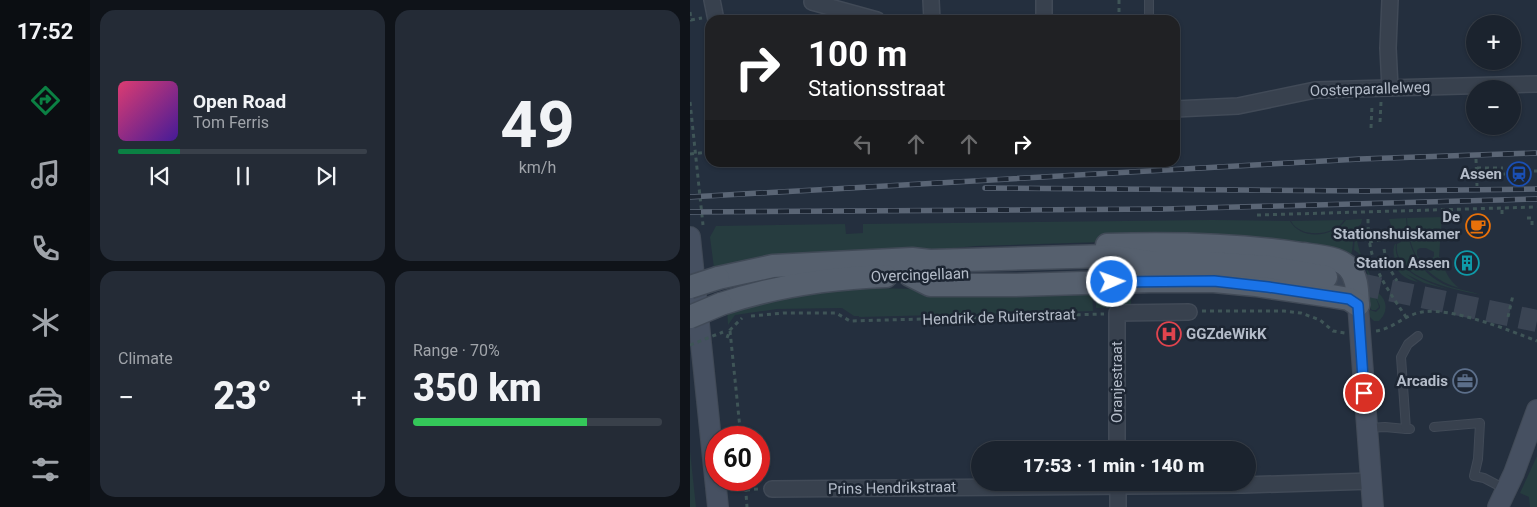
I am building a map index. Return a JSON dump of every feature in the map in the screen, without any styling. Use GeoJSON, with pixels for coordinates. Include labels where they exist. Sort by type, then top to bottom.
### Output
{"type":"FeatureCollection","features":[{"type":"Feature","properties":{"kind":"main road"},"geometry":{"type":"LineString","coordinates":[[1098,245],[1208,245],[1259,248],[1338,261],[1349,268],[1353,274],[1356,282],[1358,305],[1349,299],[1256,285],[1214,281],[930,285],[911,267],[931,253],[962,250],[1098,245]]}},
{"type":"Feature","properties":{"kind":"main road","name":"Overcingellaan"},"geometry":{"type":"LineString","coordinates":[[690,288],[718,278],[773,266],[1109,269],[1155,263],[1209,262],[1269,267],[1326,277]]}},
{"type":"Feature","properties":{"kind":"main road","name":"Overcingellaan"},"geometry":{"type":"LineString","coordinates":[[690,317],[721,304],[767,290],[799,283],[868,276],[911,267]]}},
{"type":"Feature","properties":{"kind":"street"},"geometry":{"type":"LineString","coordinates":[[711,15],[712,0]]}},
{"type":"Feature","properties":{"kind":"street"},"geometry":{"type":"LineString","coordinates":[[931,0],[932,15]]}},
{"type":"Feature","properties":{"kind":"street"},"geometry":{"type":"LineString","coordinates":[[1044,0],[1044,15]]}},
{"type":"Feature","properties":{"kind":"street"},"geometry":{"type":"LineString","coordinates":[[1390,0],[1388,48],[1390,88]]}},
{"type":"Feature","properties":{"kind":"street"},"geometry":{"type":"LineString","coordinates":[[812,2],[860,15]]}},
{"type":"Feature","properties":{"kind":"street","name":"Oosterparallelweg"},"geometry":{"type":"LineString","coordinates":[[1180,109],[1238,106],[1314,90],[1537,84]]}},
{"type":"Feature","properties":{"kind":"street"},"geometry":{"type":"LineString","coordinates":[[690,238],[718,507]]}},
{"type":"Feature","properties":{"kind":"street"},"geometry":{"type":"LineString","coordinates":[[1358,305],[1373,507]]}},
{"type":"Feature","properties":{"kind":"street"},"geometry":{"type":"LineString","coordinates":[[1117,313],[1189,312]]}},
{"type":"Feature","properties":{"kind":"street","name":"Oranjestraat"},"geometry":{"type":"LineString","coordinates":[[1117,313],[1117,441]]}},
{"type":"Feature","properties":{"kind":"street"},"geometry":{"type":"LineString","coordinates":[[1502,498],[1537,410]]}},
{"type":"Feature","properties":{"kind":"street","name":"Prins Hendrikstraat"},"geometry":{"type":"LineString","coordinates":[[1256,484],[1372,480]]}},
{"type":"Feature","properties":{"kind":"street","name":"Prins Hendrikstraat"},"geometry":{"type":"LineString","coordinates":[[772,489],[971,486]]}},
{"type":"Feature","properties":{"kind":"street"},"geometry":{"type":"LineString","coordinates":[[1118,491],[1118,507]]}},
{"type":"Feature","properties":{"kind":"lane"},"geometry":{"type":"LineString","coordinates":[[1149,0],[1149,15]]}},
{"type":"Feature","properties":{"kind":"lane"},"geometry":{"type":"LineString","coordinates":[[1367,428],[1408,429],[1401,357],[1408,344],[1418,336]]}},
{"type":"Feature","properties":{"kind":"lane"},"geometry":{"type":"LineString","coordinates":[[1434,427],[1480,423],[1478,460],[1474,476],[1484,478],[1502,498]]}},
{"type":"Feature","properties":{"kind":"path"},"geometry":{"type":"LineString","coordinates":[[1119,0],[1119,15]]}},
{"type":"Feature","properties":{"kind":"path"},"geometry":{"type":"LineString","coordinates":[[690,12],[691,20],[705,19]]}},
{"type":"Feature","properties":{"kind":"path"},"geometry":{"type":"LineString","coordinates":[[690,102],[694,138]]}},
{"type":"Feature","properties":{"kind":"path"},"geometry":{"type":"LineString","coordinates":[[1380,122],[1381,105]]}},
{"type":"Feature","properties":{"kind":"path"},"geometry":{"type":"LineString","coordinates":[[1371,128],[1372,106]]}},
{"type":"Feature","properties":{"kind":"path"},"geometry":{"type":"LineString","coordinates":[[690,154],[705,152]]}},
{"type":"Feature","properties":{"kind":"path"},"geometry":{"type":"LineString","coordinates":[[1476,159],[1477,186]]}},
{"type":"Feature","properties":{"kind":"path"},"geometry":{"type":"LineString","coordinates":[[1476,168],[1503,168]]}},
{"type":"Feature","properties":{"kind":"path"},"geometry":{"type":"LineString","coordinates":[[1526,171],[1537,171]]}},
{"type":"Feature","properties":{"kind":"path"},"geometry":{"type":"LineString","coordinates":[[1477,175],[1507,174]]}},
{"type":"Feature","properties":{"kind":"path"},"geometry":{"type":"LineString","coordinates":[[1257,216],[1537,207]]}},
{"type":"Feature","properties":{"kind":"path"},"geometry":{"type":"LineString","coordinates":[[1502,208],[1502,214]]}},
{"type":"Feature","properties":{"kind":"path"},"geometry":{"type":"LineString","coordinates":[[1526,218],[1532,218],[1532,225]]}},
{"type":"Feature","properties":{"kind":"path"},"geometry":{"type":"LineString","coordinates":[[1368,219],[1372,257],[1380,276],[1406,316]]}},
{"type":"Feature","properties":{"kind":"path"},"geometry":{"type":"LineString","coordinates":[[1369,242],[1400,236]]}},
{"type":"Feature","properties":{"kind":"path"},"geometry":{"type":"LineString","coordinates":[[1384,249],[1387,264],[1397,281]]}},
{"type":"Feature","properties":{"kind":"path"},"geometry":{"type":"LineString","coordinates":[[1508,317],[1513,295]]}},
{"type":"Feature","properties":{"kind":"path"},"geometry":{"type":"LineString","coordinates":[[1189,312],[1236,310],[1301,313],[1320,320],[1333,331],[1339,333],[1360,332]]}},
{"type":"Feature","properties":{"kind":"path"},"geometry":{"type":"LineString","coordinates":[[1382,330],[1406,316],[1431,312],[1467,317],[1537,341]]}},
{"type":"Feature","properties":{"kind":"path","name":"Hendrik de Ruiterstraat"},"geometry":{"type":"LineString","coordinates":[[690,345],[730,330],[743,318],[784,313],[836,313],[850,321],[1117,313]]}},
{"type":"Feature","properties":{"kind":"path"},"geometry":{"type":"LineString","coordinates":[[727,338],[730,330]]}},
{"type":"Feature","properties":{"kind":"path"},"geometry":{"type":"LineString","coordinates":[[730,330],[740,426]]}},
{"type":"Feature","properties":{"kind":"path"},"geometry":{"type":"LineString","coordinates":[[746,491],[747,507]]}},
{"type":"Feature","properties":{"kind":"green space"},"geometry":{"type":"Polygon","coordinates":[[[1442,217],[1439,257],[1442,259],[1452,282],[1459,288],[1437,278],[1421,262],[1415,253],[1411,242],[1407,218],[1442,217]],[[1426,248],[1417,250],[1417,255],[1423,263],[1428,264],[1434,256],[1434,252],[1426,248]]]}},
{"type":"Feature","properties":{"kind":"green space"},"geometry":{"type":"Polygon","coordinates":[[[1406,218],[1412,250],[1416,259],[1429,275],[1448,286],[1481,295],[1429,281],[1405,266],[1398,256],[1397,244],[1401,242],[1401,230],[1392,228],[1389,219],[1406,218]]]}},
{"type":"Feature","properties":{"kind":"green space"},"geometry":{"type":"Polygon","coordinates":[[[1362,219],[1354,234],[1351,255],[1166,240],[976,246],[721,269],[720,266],[714,268],[710,237],[716,226],[845,224],[846,234],[863,233],[863,224],[1212,220],[1290,221],[1302,232],[1318,234],[1334,230],[1346,220],[1362,219]]]}},
{"type":"Feature","properties":{"kind":"green space"},"geometry":{"type":"Polygon","coordinates":[[[1344,220],[1333,229],[1318,233],[1302,231],[1295,227],[1291,221],[1344,220]]]}},
{"type":"Feature","properties":{"kind":"green space"},"geometry":{"type":"Polygon","coordinates":[[[1361,226],[1356,235],[1363,261],[1354,250],[1355,233],[1361,226]]]}},
{"type":"Feature","properties":{"kind":"green space"},"geometry":{"type":"Polygon","coordinates":[[[1395,244],[1396,253],[1406,269],[1424,280],[1451,290],[1424,283],[1406,274],[1418,282],[1404,277],[1398,271],[1394,262],[1393,257],[1398,266],[1405,274],[1397,264],[1394,256],[1395,244]]]}},
{"type":"Feature","properties":{"kind":"green space"},"geometry":{"type":"Polygon","coordinates":[[[1365,264],[1372,278],[1379,291],[1371,289],[1365,264]]]}},
{"type":"Feature","properties":{"kind":"green space"},"geometry":{"type":"Polygon","coordinates":[[[1367,279],[1379,307],[1376,310],[1372,310],[1369,307],[1367,279]]]}},
{"type":"Feature","properties":{"kind":"green space"},"geometry":{"type":"Polygon","coordinates":[[[822,287],[1013,291],[1092,289],[1093,311],[859,317],[842,308],[777,309],[735,315],[728,325],[727,309],[822,287]]]}},
{"type":"Feature","properties":{"kind":"green space"},"geometry":{"type":"Polygon","coordinates":[[[1372,290],[1384,299],[1385,313],[1379,321],[1374,321],[1370,317],[1370,310],[1376,312],[1380,308],[1372,290]]]}},
{"type":"Feature","properties":{"kind":"green space"},"geometry":{"type":"Polygon","coordinates":[[[1131,293],[1131,307],[1096,308],[1096,294],[1131,293]]]}},
{"type":"Feature","properties":{"kind":"green space"},"geometry":{"type":"Polygon","coordinates":[[[690,451],[696,507],[690,507],[690,451]]]}},
{"type":"Feature","properties":{"kind":"green space"},"geometry":{"type":"Polygon","coordinates":[[[1537,456],[1537,507],[1530,507],[1529,497],[1520,493],[1537,456]]]}},
{"type":"Feature","properties":{"kind":"tunnel"},"geometry":{"type":"LineString","coordinates":[[1326,277],[1537,321]]}},
{"type":"Feature","properties":{"kind":"railway"},"geometry":{"type":"LineString","coordinates":[[690,197],[1360,159],[1537,153]]}},
{"type":"Feature","properties":{"kind":"railway"},"geometry":{"type":"LineString","coordinates":[[985,188],[1366,191],[1537,189]]}},
{"type":"Feature","properties":{"kind":"railway"},"geometry":{"type":"LineString","coordinates":[[690,212],[1164,209],[1537,199]]}},
{"type":"Feature","properties":{"kind":"place","name":"Assen"},"geometry":{"type":"Point","coordinates":[1519,174]}},
{"type":"Feature","properties":{"kind":"place","name":"De Stationshuiskamer"},"geometry":{"type":"Point","coordinates":[1478,226]}},
{"type":"Feature","properties":{"kind":"place","name":"Station Assen"},"geometry":{"type":"Point","coordinates":[1467,263]}},
{"type":"Feature","properties":{"kind":"place","name":"GGZdeWikK"},"geometry":{"type":"Point","coordinates":[1169,334]}},
{"type":"Feature","properties":{"kind":"place","name":"Arcadis"},"geometry":{"type":"Point","coordinates":[1465,381]}},
{"type":"Feature","properties":{"kind":"route"},"geometry":{"type":"LineString","coordinates":[[1112,282],[1214,281],[1349,299],[1358,305],[1364,393]]}}]}
